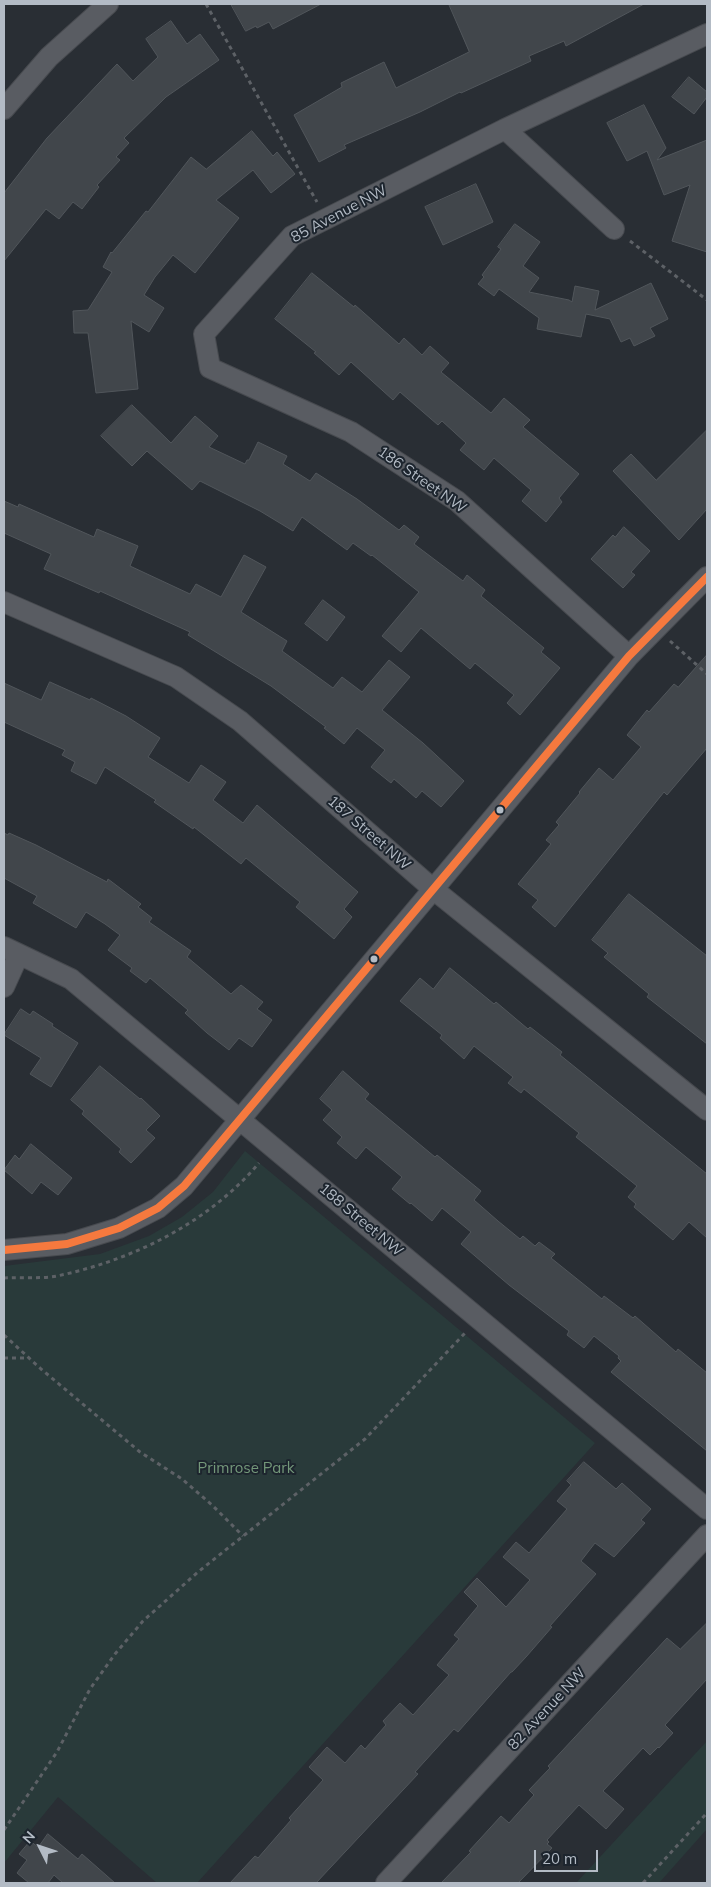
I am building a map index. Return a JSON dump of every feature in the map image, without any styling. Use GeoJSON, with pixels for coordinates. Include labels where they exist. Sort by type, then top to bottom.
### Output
{"type":"FeatureCollection","features":[{"type":"Feature","properties":{"kind":"street"},"geometry":{"type":"LineString","coordinates":[[4,109],[49,57],[108,4]]}},
{"type":"Feature","properties":{"kind":"street","name":"85 Avenue NW"},"geometry":{"type":"LineString","coordinates":[[210,368],[204,334],[292,236],[505,129],[707,34]]}},
{"type":"Feature","properties":{"kind":"street"},"geometry":{"type":"LineString","coordinates":[[505,129],[614,229]]}},
{"type":"Feature","properties":{"kind":"street","name":"186 Street NW"},"geometry":{"type":"LineString","coordinates":[[210,368],[352,432],[456,501],[629,656]]}},
{"type":"Feature","properties":{"kind":"street"},"geometry":{"type":"LineString","coordinates":[[4,1250],[67,1244],[119,1228],[158,1208],[184,1186],[629,656],[707,577]]}},
{"type":"Feature","properties":{"kind":"street","name":"187 Street NW"},"geometry":{"type":"LineString","coordinates":[[4,602],[176,677],[240,721],[433,889],[707,1110]]}},
{"type":"Feature","properties":{"kind":"street"},"geometry":{"type":"LineString","coordinates":[[4,988],[11,951]]}},
{"type":"Feature","properties":{"kind":"street","name":"188 Street NW"},"geometry":{"type":"LineString","coordinates":[[11,951],[70,980],[707,1509]]}},
{"type":"Feature","properties":{"kind":"street","name":"82 Avenue NW"},"geometry":{"type":"LineString","coordinates":[[386,1883],[707,1535]]}},
{"type":"Feature","properties":{"kind":"path"},"geometry":{"type":"LineString","coordinates":[[206,4],[326,219]]}},
{"type":"Feature","properties":{"kind":"path"},"geometry":{"type":"LineString","coordinates":[[614,229],[707,300]]}},
{"type":"Feature","properties":{"kind":"path"},"geometry":{"type":"LineString","coordinates":[[656,628],[707,674]]}},
{"type":"Feature","properties":{"kind":"path"},"geometry":{"type":"LineString","coordinates":[[4,1830],[57,1752],[90,1689],[115,1654],[143,1621],[198,1572],[365,1439],[479,1318]]}},
{"type":"Feature","properties":{"kind":"path"},"geometry":{"type":"LineString","coordinates":[[4,1335],[140,1452],[182,1479],[212,1504],[243,1536]]}},
{"type":"Feature","properties":{"kind":"path"},"geometry":{"type":"LineString","coordinates":[[4,1358],[29,1358]]}},
{"type":"Feature","properties":{"kind":"path"},"geometry":{"type":"LineString","coordinates":[[643,1883],[707,1813]]}},
{"type":"Feature","properties":{"kind":"green space","name":"Primrose Park"},"geometry":{"type":"Polygon","coordinates":[[[245,1151],[595,1443],[197,1883],[157,1883],[58,1797],[4,1863],[4,1266],[100,1254],[149,1236],[182,1217],[213,1192],[245,1151]]]}},
{"type":"Feature","properties":{"kind":"green space"},"geometry":{"type":"Polygon","coordinates":[[[707,1741],[707,1829],[659,1883],[576,1883],[707,1741]]]}},
{"type":"Feature","properties":{"kind":"building"},"geometry":{"type":"Polygon","coordinates":[[[231,4],[321,4],[273,29],[269,22],[246,31],[231,4]]]}},
{"type":"Feature","properties":{"kind":"building"},"geometry":{"type":"Polygon","coordinates":[[[449,4],[644,4],[566,46],[564,41],[529,56],[531,61],[344,145],[346,148],[319,162],[294,115],[342,87],[341,83],[384,62],[396,88],[469,52],[449,4]]]}},
{"type":"Feature","properties":{"kind":"building"},"geometry":{"type":"Polygon","coordinates":[[[171,21],[187,44],[200,34],[219,60],[166,97],[124,138],[129,143],[116,157],[120,160],[97,185],[99,187],[82,209],[73,202],[59,219],[46,209],[4,261],[4,193],[47,138],[117,64],[133,81],[158,57],[146,39],[171,21]]]}},
{"type":"Feature","properties":{"kind":"building"},"geometry":{"type":"Polygon","coordinates":[[[689,77],[707,92],[707,97],[694,114],[672,97],[689,77]]]}},
{"type":"Feature","properties":{"kind":"building"},"geometry":{"type":"Polygon","coordinates":[[[644,105],[666,148],[657,160],[707,140],[707,252],[672,241],[690,185],[664,195],[647,151],[627,161],[607,123],[644,105]]]}},
{"type":"Feature","properties":{"kind":"building"},"geometry":{"type":"Polygon","coordinates":[[[252,131],[273,156],[277,152],[295,174],[271,193],[253,170],[216,200],[239,218],[195,273],[173,255],[155,277],[144,295],[164,308],[149,332],[131,321],[138,389],[96,393],[88,333],[74,333],[73,311],[88,310],[112,272],[103,267],[111,252],[146,211],[148,212],[191,157],[206,169],[252,131]]]}},
{"type":"Feature","properties":{"kind":"building"},"geometry":{"type":"Polygon","coordinates":[[[476,184],[493,222],[443,245],[425,207],[476,184]]]}},
{"type":"Feature","properties":{"kind":"building"},"geometry":{"type":"Polygon","coordinates":[[[515,224],[540,242],[523,266],[539,278],[529,292],[572,302],[575,286],[599,291],[595,310],[651,283],[668,319],[650,328],[655,336],[634,346],[630,338],[621,342],[610,319],[586,314],[581,337],[537,329],[539,318],[499,289],[494,296],[478,284],[484,277],[482,275],[501,249],[498,247],[515,224]]]}},
{"type":"Feature","properties":{"kind":"building"},"geometry":{"type":"Polygon","coordinates":[[[312,273],[354,307],[355,305],[399,344],[404,338],[422,355],[430,346],[449,363],[441,372],[491,413],[504,398],[530,420],[523,427],[579,474],[559,498],[562,502],[546,522],[522,501],[531,490],[494,458],[484,470],[460,450],[466,443],[442,421],[438,425],[400,392],[393,400],[351,362],[339,375],[314,353],[316,352],[275,319],[312,273]]]}},
{"type":"Feature","properties":{"kind":"building"},"geometry":{"type":"Polygon","coordinates":[[[132,405],[171,443],[195,416],[218,436],[209,447],[245,464],[258,442],[287,456],[283,464],[310,481],[316,473],[357,499],[399,530],[404,525],[419,537],[414,544],[463,581],[467,575],[485,590],[481,596],[544,648],[541,652],[560,668],[520,715],[507,703],[514,695],[475,663],[470,669],[421,628],[401,652],[382,636],[419,592],[372,555],[353,543],[347,550],[302,517],[293,531],[260,511],[200,481],[192,490],[147,451],[132,466],[101,436],[132,405]]]}},
{"type":"Feature","properties":{"kind":"building"},"geometry":{"type":"Polygon","coordinates":[[[707,430],[707,509],[679,540],[613,471],[631,454],[656,480],[707,430]]]}},
{"type":"Feature","properties":{"kind":"building"},"geometry":{"type":"Polygon","coordinates":[[[4,501],[18,507],[19,504],[94,537],[97,529],[138,546],[130,566],[190,594],[196,584],[221,597],[244,555],[266,567],[241,612],[287,641],[282,651],[333,688],[342,677],[362,692],[389,660],[410,677],[382,710],[423,743],[464,781],[441,807],[422,791],[416,798],[394,779],[391,783],[371,767],[385,750],[357,728],[344,744],[324,728],[326,727],[271,686],[188,635],[190,632],[100,591],[99,593],[44,569],[51,554],[4,533],[4,501]]]}},
{"type":"Feature","properties":{"kind":"building"},"geometry":{"type":"Polygon","coordinates":[[[624,527],[650,551],[631,572],[635,575],[623,588],[591,559],[613,535],[615,537],[624,527]]]}},
{"type":"Feature","properties":{"kind":"building"},"geometry":{"type":"Polygon","coordinates":[[[323,600],[345,617],[327,641],[305,624],[323,600]]]}},
{"type":"Feature","properties":{"kind":"building"},"geometry":{"type":"Polygon","coordinates":[[[707,655],[707,748],[667,795],[664,792],[555,927],[532,907],[538,900],[518,884],[551,844],[546,840],[559,825],[556,822],[579,792],[599,768],[613,780],[641,747],[627,735],[647,710],[649,712],[674,684],[678,687],[707,655]]]}},
{"type":"Feature","properties":{"kind":"building"},"geometry":{"type":"Polygon","coordinates":[[[50,682],[90,700],[91,698],[126,716],[160,738],[148,757],[189,783],[201,765],[226,782],[213,800],[243,823],[257,805],[358,892],[344,909],[352,917],[334,939],[296,907],[300,902],[246,858],[241,864],[194,827],[193,829],[154,802],[156,800],[105,767],[96,784],[71,771],[75,762],[62,755],[65,750],[4,722],[4,683],[41,700],[50,682]]]}},
{"type":"Feature","properties":{"kind":"building"},"geometry":{"type":"Polygon","coordinates":[[[4,833],[8,835],[9,833],[36,845],[107,882],[108,879],[141,904],[138,907],[152,918],[149,922],[191,951],[187,957],[231,994],[241,985],[263,1002],[257,1009],[272,1020],[252,1047],[239,1038],[229,1050],[185,1013],[188,1010],[150,978],[146,983],[130,971],[132,968],[108,950],[120,935],[105,924],[86,912],[76,928],[33,903],[37,896],[4,878],[4,833]]]}},
{"type":"Feature","properties":{"kind":"building"},"geometry":{"type":"Polygon","coordinates":[[[629,894],[707,956],[707,1044],[647,997],[649,994],[604,957],[608,953],[592,940],[629,894]]]}},
{"type":"Feature","properties":{"kind":"building"},"geometry":{"type":"Polygon","coordinates":[[[450,968],[494,1004],[496,1002],[528,1029],[530,1027],[562,1052],[560,1055],[707,1174],[707,1238],[689,1222],[673,1240],[634,1207],[636,1204],[628,1197],[637,1186],[576,1137],[579,1133],[524,1089],[521,1093],[508,1083],[513,1077],[474,1046],[464,1059],[440,1038],[442,1035],[400,1001],[420,978],[433,989],[450,968]]]}},
{"type":"Feature","properties":{"kind":"building"},"geometry":{"type":"Polygon","coordinates":[[[21,1009],[30,1015],[33,1011],[78,1043],[51,1087],[30,1074],[41,1058],[4,1035],[21,1009]]]}},
{"type":"Feature","properties":{"kind":"building"},"geometry":{"type":"Polygon","coordinates":[[[100,1066],[141,1098],[160,1116],[146,1130],[155,1138],[131,1163],[119,1152],[121,1149],[82,1114],[84,1111],[71,1100],[100,1066]]]}},
{"type":"Feature","properties":{"kind":"building"},"geometry":{"type":"Polygon","coordinates":[[[343,1071],[369,1094],[365,1099],[435,1157],[437,1155],[481,1191],[474,1200],[498,1221],[520,1239],[523,1236],[535,1246],[539,1242],[555,1254],[551,1258],[602,1299],[604,1296],[633,1318],[635,1316],[676,1352],[678,1349],[707,1373],[707,1451],[611,1372],[621,1361],[618,1358],[619,1356],[594,1336],[584,1348],[567,1335],[569,1331],[509,1285],[461,1244],[471,1232],[442,1208],[432,1221],[410,1204],[392,1189],[402,1177],[366,1147],[356,1159],[337,1143],[342,1137],[323,1120],[332,1110],[320,1099],[343,1071]]]}},
{"type":"Feature","properties":{"kind":"building"},"geometry":{"type":"Polygon","coordinates":[[[31,1144],[72,1178],[58,1195],[41,1182],[32,1194],[4,1170],[15,1155],[19,1159],[31,1144]]]}},
{"type":"Feature","properties":{"kind":"building"},"geometry":{"type":"Polygon","coordinates":[[[584,1462],[616,1489],[622,1483],[651,1509],[641,1520],[645,1523],[614,1557],[595,1543],[581,1561],[596,1574],[550,1626],[552,1627],[526,1657],[458,1732],[454,1729],[415,1772],[418,1774],[316,1883],[230,1883],[255,1856],[258,1858],[291,1820],[289,1818],[323,1780],[309,1767],[327,1747],[345,1763],[361,1745],[365,1749],[386,1725],[383,1721],[400,1703],[413,1715],[449,1675],[437,1665],[459,1639],[454,1635],[478,1606],[464,1592],[477,1578],[506,1607],[530,1580],[503,1557],[516,1542],[529,1553],[567,1509],[557,1501],[571,1485],[567,1481],[584,1462]]]}},
{"type":"Feature","properties":{"kind":"building"},"geometry":{"type":"Polygon","coordinates":[[[707,1623],[707,1679],[665,1725],[673,1733],[650,1755],[643,1748],[603,1791],[624,1809],[606,1829],[579,1805],[547,1840],[549,1842],[547,1844],[552,1848],[518,1883],[441,1883],[471,1852],[469,1851],[501,1816],[509,1823],[534,1795],[529,1790],[550,1768],[548,1766],[667,1638],[680,1649],[707,1623]]]}},
{"type":"Feature","properties":{"kind":"building"},"geometry":{"type":"Polygon","coordinates":[[[48,1834],[78,1859],[82,1854],[115,1883],[63,1883],[54,1875],[48,1883],[29,1883],[17,1873],[27,1860],[19,1854],[30,1841],[38,1847],[48,1834]]]}},
{"type":"Feature","properties":{"kind":"transit line"},"geometry":{"type":"LineString","coordinates":[[4,1250],[67,1244],[119,1228],[158,1208],[184,1186],[629,656],[707,577]]}}]}
